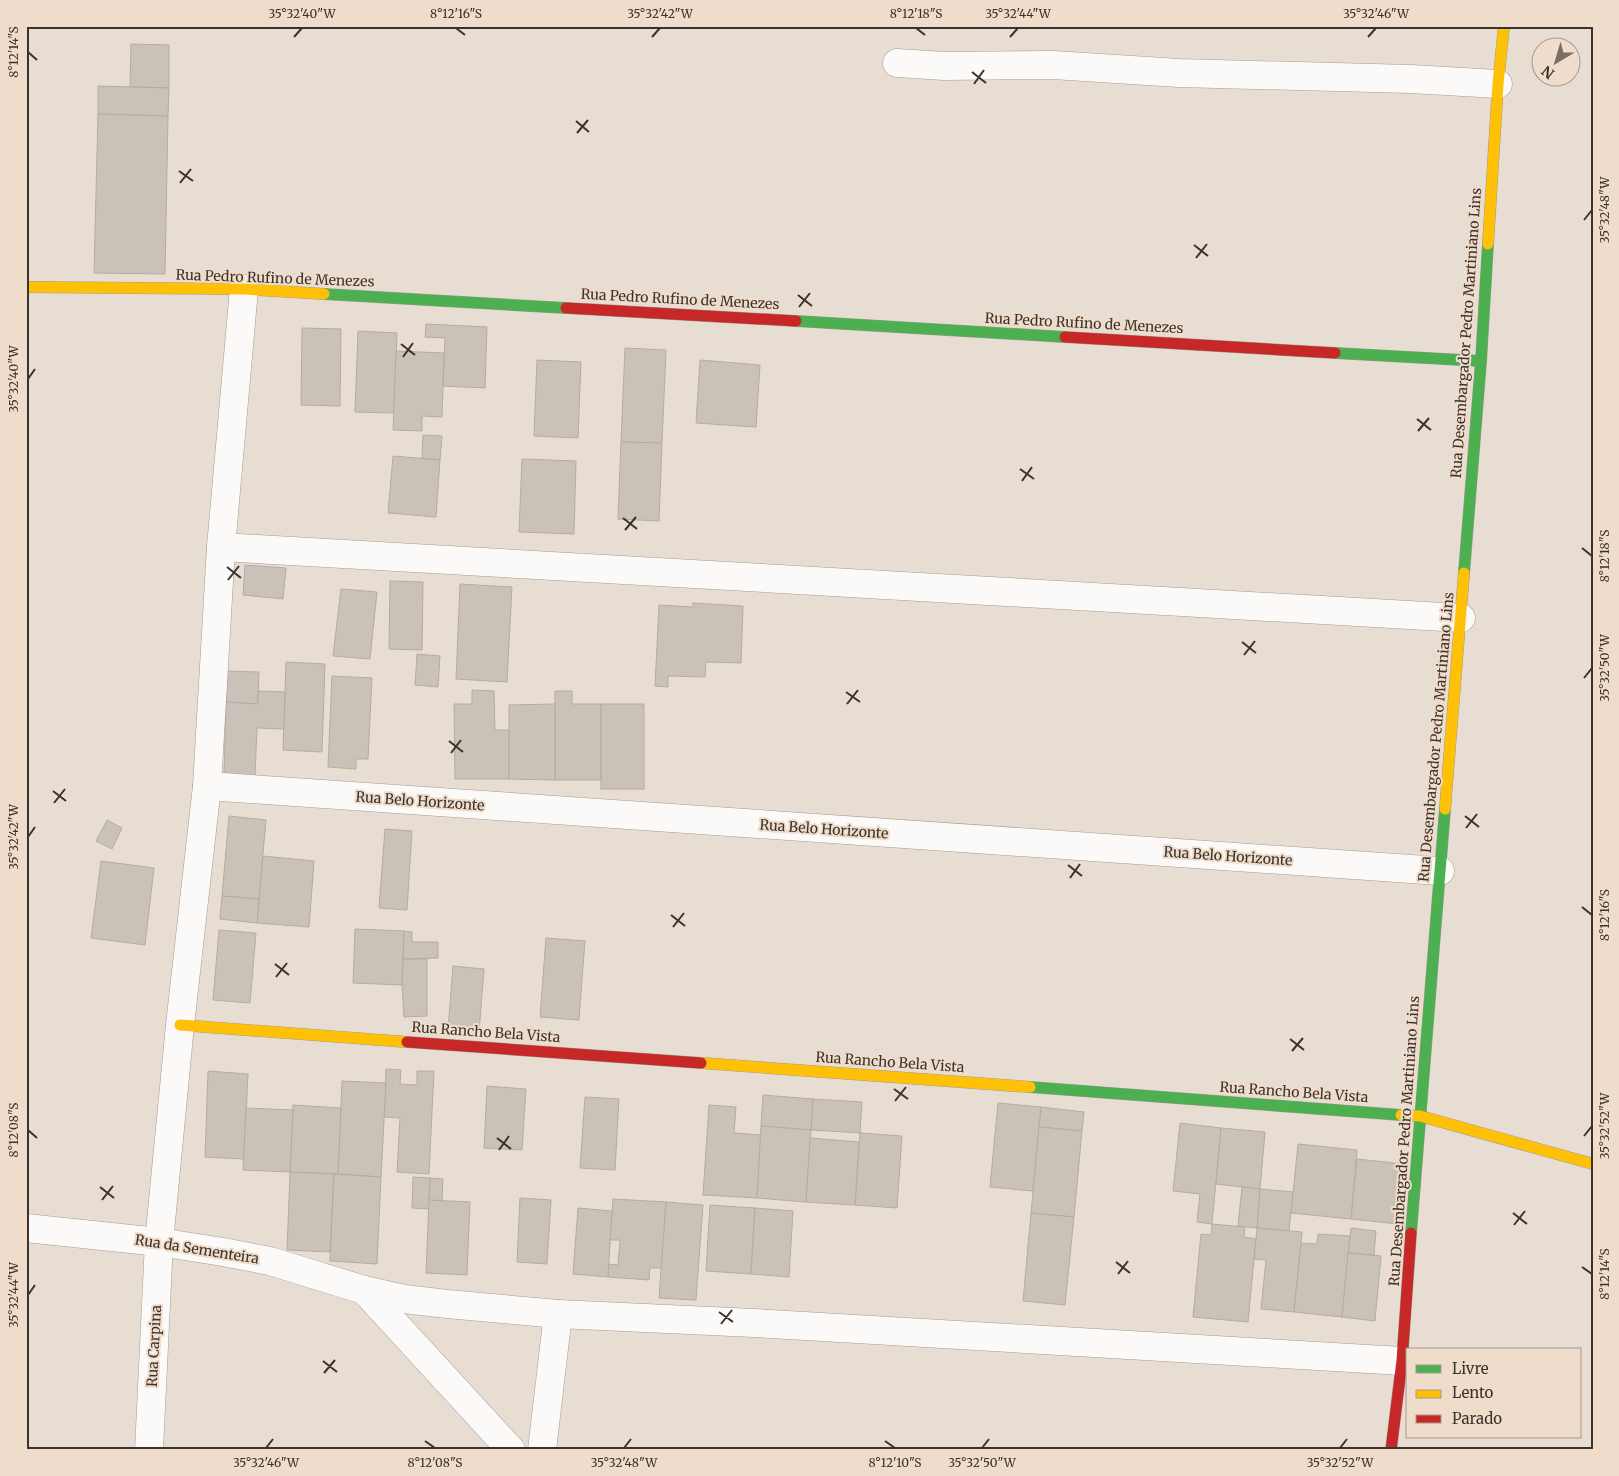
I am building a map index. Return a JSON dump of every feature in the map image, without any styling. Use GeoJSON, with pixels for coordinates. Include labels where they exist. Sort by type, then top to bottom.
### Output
{"type":"FeatureCollection","features":[{"type":"Feature","properties":{"kind":"street","name":"Rua Desembargador Pedro Martiniano Lins"},"geometry":{"type":"LineString","coordinates":[[1391,1450],[1402,1361],[1461,618],[1481,361],[1498,84],[1504,26]]}},
{"type":"Feature","properties":{"kind":"street"},"geometry":{"type":"LineString","coordinates":[[898,63],[944,66],[1053,65],[1179,73],[1411,79],[1498,84]]}},
{"type":"Feature","properties":{"kind":"street","name":"Rua Pedro Rufino de Menezes"},"geometry":{"type":"LineString","coordinates":[[26,287],[244,289],[1481,361]]}},
{"type":"Feature","properties":{"kind":"street","name":"Rua Carpina"},"geometry":{"type":"LineString","coordinates":[[149,1450],[159,1242],[180,1024],[207,786],[222,547],[244,289]]}},
{"type":"Feature","properties":{"kind":"street"},"geometry":{"type":"LineString","coordinates":[[222,547],[1461,618]]}},
{"type":"Feature","properties":{"kind":"street","name":"Rua Belo Horizonte"},"geometry":{"type":"LineString","coordinates":[[207,786],[1440,871]]}},
{"type":"Feature","properties":{"kind":"street","name":"Rua Rancho Bela Vista"},"geometry":{"type":"LineString","coordinates":[[180,1024],[1420,1116],[1593,1164]]}},
{"type":"Feature","properties":{"kind":"street","name":"Rua da Sementeira"},"geometry":{"type":"LineString","coordinates":[[26,1228],[159,1242],[223,1252],[270,1261],[364,1290],[404,1299],[558,1314],[1402,1361]]}},
{"type":"Feature","properties":{"kind":"street"},"geometry":{"type":"LineString","coordinates":[[364,1290],[512,1450]]}},
{"type":"Feature","properties":{"kind":"street"},"geometry":{"type":"LineString","coordinates":[[542,1450],[558,1314]]}},
{"type":"Feature","properties":{"kind":"building"},"geometry":{"type":"Polygon","coordinates":[[[131,44],[169,45],[169,88],[130,87],[131,44]]]}},
{"type":"Feature","properties":{"kind":"building"},"geometry":{"type":"Polygon","coordinates":[[[98,86],[169,88],[168,116],[98,114],[98,86]]]}},
{"type":"Feature","properties":{"kind":"building"},"geometry":{"type":"Polygon","coordinates":[[[98,114],[168,116],[165,274],[94,273],[98,114]]]}},
{"type":"Feature","properties":{"kind":"building"},"geometry":{"type":"Polygon","coordinates":[[[426,324],[487,327],[485,388],[443,386],[445,338],[425,337],[426,324]]]}},
{"type":"Feature","properties":{"kind":"building"},"geometry":{"type":"Polygon","coordinates":[[[302,328],[341,329],[340,406],[301,405],[302,328]]]}},
{"type":"Feature","properties":{"kind":"building"},"geometry":{"type":"Polygon","coordinates":[[[358,331],[397,333],[394,413],[355,412],[358,331]]]}},
{"type":"Feature","properties":{"kind":"building"},"geometry":{"type":"Polygon","coordinates":[[[625,348],[666,350],[662,443],[621,442],[625,348]]]}},
{"type":"Feature","properties":{"kind":"building"},"geometry":{"type":"Polygon","coordinates":[[[396,351],[444,353],[442,417],[422,416],[422,431],[393,430],[396,351]]]}},
{"type":"Feature","properties":{"kind":"building"},"geometry":{"type":"Polygon","coordinates":[[[537,360],[581,362],[578,438],[534,436],[537,360]]]}},
{"type":"Feature","properties":{"kind":"building"},"geometry":{"type":"Polygon","coordinates":[[[700,360],[760,365],[756,427],[696,423],[700,360]]]}},
{"type":"Feature","properties":{"kind":"building"},"geometry":{"type":"Polygon","coordinates":[[[423,435],[442,436],[440,460],[422,458],[423,435]]]}},
{"type":"Feature","properties":{"kind":"building"},"geometry":{"type":"Polygon","coordinates":[[[621,442],[662,443],[659,521],[618,519],[621,442]]]}},
{"type":"Feature","properties":{"kind":"building"},"geometry":{"type":"Polygon","coordinates":[[[393,456],[440,460],[436,517],[388,513],[393,456]]]}},
{"type":"Feature","properties":{"kind":"building"},"geometry":{"type":"Polygon","coordinates":[[[522,459],[576,461],[574,534],[519,532],[522,459]]]}},
{"type":"Feature","properties":{"kind":"building"},"geometry":{"type":"Polygon","coordinates":[[[245,565],[286,568],[283,599],[243,595],[245,565]]]}},
{"type":"Feature","properties":{"kind":"building"},"geometry":{"type":"Polygon","coordinates":[[[390,581],[423,582],[422,650],[389,649],[390,581]]]}},
{"type":"Feature","properties":{"kind":"building"},"geometry":{"type":"Polygon","coordinates":[[[460,584],[512,587],[507,682],[456,679],[460,584]]]}},
{"type":"Feature","properties":{"kind":"building"},"geometry":{"type":"Polygon","coordinates":[[[341,589],[377,592],[370,659],[333,656],[341,589]]]}},
{"type":"Feature","properties":{"kind":"building"},"geometry":{"type":"Polygon","coordinates":[[[693,603],[743,606],[741,663],[706,662],[705,677],[668,676],[668,687],[655,686],[659,605],[693,607],[693,603]]]}},
{"type":"Feature","properties":{"kind":"building"},"geometry":{"type":"Polygon","coordinates":[[[417,654],[440,656],[438,687],[415,685],[417,654]]]}},
{"type":"Feature","properties":{"kind":"building"},"geometry":{"type":"Polygon","coordinates":[[[286,662],[325,664],[322,752],[283,750],[286,662]]]}},
{"type":"Feature","properties":{"kind":"building"},"geometry":{"type":"Polygon","coordinates":[[[227,671],[259,672],[258,704],[226,702],[227,671]]]}},
{"type":"Feature","properties":{"kind":"building"},"geometry":{"type":"Polygon","coordinates":[[[332,676],[372,678],[368,759],[356,759],[356,769],[328,767],[332,676]]]}},
{"type":"Feature","properties":{"kind":"building"},"geometry":{"type":"Polygon","coordinates":[[[472,690],[494,691],[495,730],[509,730],[509,779],[455,779],[454,704],[472,704],[472,690]]]}},
{"type":"Feature","properties":{"kind":"building"},"geometry":{"type":"Polygon","coordinates":[[[258,691],[285,692],[284,729],[257,728],[255,777],[224,775],[226,702],[258,704],[258,691]]]}},
{"type":"Feature","properties":{"kind":"building"},"geometry":{"type":"Polygon","coordinates":[[[555,691],[572,691],[572,704],[601,704],[601,780],[555,780],[555,691]]]}},
{"type":"Feature","properties":{"kind":"building"},"geometry":{"type":"Polygon","coordinates":[[[555,704],[555,780],[509,779],[509,705],[555,704]]]}},
{"type":"Feature","properties":{"kind":"building"},"geometry":{"type":"Polygon","coordinates":[[[601,704],[644,704],[644,789],[601,789],[601,704]]]}},
{"type":"Feature","properties":{"kind":"building"},"geometry":{"type":"Polygon","coordinates":[[[229,816],[266,820],[259,899],[222,896],[229,816]]]}},
{"type":"Feature","properties":{"kind":"building"},"geometry":{"type":"Polygon","coordinates":[[[107,820],[122,828],[112,849],[96,841],[107,820]]]}},
{"type":"Feature","properties":{"kind":"building"},"geometry":{"type":"Polygon","coordinates":[[[385,829],[412,831],[407,910],[379,908],[385,829]]]}},
{"type":"Feature","properties":{"kind":"building"},"geometry":{"type":"Polygon","coordinates":[[[263,856],[314,861],[309,927],[257,923],[263,856]]]}},
{"type":"Feature","properties":{"kind":"building"},"geometry":{"type":"Polygon","coordinates":[[[101,861],[154,868],[145,945],[91,938],[101,861]]]}},
{"type":"Feature","properties":{"kind":"building"},"geometry":{"type":"Polygon","coordinates":[[[222,896],[259,899],[257,923],[220,919],[222,896]]]}},
{"type":"Feature","properties":{"kind":"building"},"geometry":{"type":"Polygon","coordinates":[[[355,929],[404,931],[402,985],[353,983],[355,929]]]}},
{"type":"Feature","properties":{"kind":"building"},"geometry":{"type":"Polygon","coordinates":[[[219,930],[256,933],[250,1003],[213,1000],[219,930]]]}},
{"type":"Feature","properties":{"kind":"building"},"geometry":{"type":"Polygon","coordinates":[[[404,931],[412,932],[412,942],[438,942],[438,958],[403,959],[404,931]]]}},
{"type":"Feature","properties":{"kind":"building"},"geometry":{"type":"Polygon","coordinates":[[[546,938],[585,941],[579,1020],[540,1017],[546,938]]]}},
{"type":"Feature","properties":{"kind":"building"},"geometry":{"type":"Polygon","coordinates":[[[403,959],[427,959],[427,1016],[404,1017],[403,959]]]}},
{"type":"Feature","properties":{"kind":"building"},"geometry":{"type":"Polygon","coordinates":[[[453,966],[484,969],[479,1032],[448,1029],[453,966]]]}},
{"type":"Feature","properties":{"kind":"building"},"geometry":{"type":"Polygon","coordinates":[[[386,1069],[401,1070],[400,1084],[417,1085],[417,1071],[434,1071],[429,1174],[397,1172],[400,1118],[384,1117],[386,1069]]]}},
{"type":"Feature","properties":{"kind":"building"},"geometry":{"type":"Polygon","coordinates":[[[208,1071],[248,1074],[244,1159],[205,1157],[208,1071]]]}},
{"type":"Feature","properties":{"kind":"building"},"geometry":{"type":"Polygon","coordinates":[[[342,1081],[386,1083],[381,1177],[338,1174],[342,1081]]]}},
{"type":"Feature","properties":{"kind":"building"},"geometry":{"type":"Polygon","coordinates":[[[487,1086],[526,1089],[522,1150],[484,1148],[487,1086]]]}},
{"type":"Feature","properties":{"kind":"building"},"geometry":{"type":"Polygon","coordinates":[[[763,1095],[813,1099],[811,1130],[761,1126],[763,1095]]]}},
{"type":"Feature","properties":{"kind":"building"},"geometry":{"type":"Polygon","coordinates":[[[585,1097],[619,1099],[615,1170],[580,1168],[585,1097]]]}},
{"type":"Feature","properties":{"kind":"building"},"geometry":{"type":"Polygon","coordinates":[[[813,1099],[862,1102],[860,1133],[811,1130],[813,1099]]]}},
{"type":"Feature","properties":{"kind":"building"},"geometry":{"type":"Polygon","coordinates":[[[998,1103],[1041,1107],[1033,1191],[990,1187],[998,1103]]]}},
{"type":"Feature","properties":{"kind":"building"},"geometry":{"type":"Polygon","coordinates":[[[293,1105],[341,1108],[338,1174],[290,1172],[293,1105]]]}},
{"type":"Feature","properties":{"kind":"building"},"geometry":{"type":"Polygon","coordinates":[[[709,1105],[736,1107],[734,1133],[761,1135],[757,1198],[703,1195],[709,1105]]]}},
{"type":"Feature","properties":{"kind":"building"},"geometry":{"type":"Polygon","coordinates":[[[1041,1107],[1084,1112],[1082,1131],[1039,1127],[1041,1107]]]}},
{"type":"Feature","properties":{"kind":"building"},"geometry":{"type":"Polygon","coordinates":[[[246,1108],[293,1110],[290,1172],[243,1170],[246,1108]]]}},
{"type":"Feature","properties":{"kind":"building"},"geometry":{"type":"Polygon","coordinates":[[[1180,1123],[1221,1128],[1212,1224],[1197,1222],[1200,1194],[1173,1191],[1180,1123]]]}},
{"type":"Feature","properties":{"kind":"building"},"geometry":{"type":"Polygon","coordinates":[[[761,1126],[811,1130],[806,1202],[757,1198],[761,1126]]]}},
{"type":"Feature","properties":{"kind":"building"},"geometry":{"type":"Polygon","coordinates":[[[1039,1127],[1082,1131],[1074,1217],[1031,1213],[1039,1127]]]}},
{"type":"Feature","properties":{"kind":"building"},"geometry":{"type":"Polygon","coordinates":[[[1221,1128],[1265,1132],[1260,1189],[1216,1184],[1221,1128]]]}},
{"type":"Feature","properties":{"kind":"building"},"geometry":{"type":"Polygon","coordinates":[[[860,1133],[902,1136],[897,1208],[855,1205],[860,1133]]]}},
{"type":"Feature","properties":{"kind":"building"},"geometry":{"type":"Polygon","coordinates":[[[810,1138],[859,1142],[855,1205],[806,1202],[810,1138]]]}},
{"type":"Feature","properties":{"kind":"building"},"geometry":{"type":"Polygon","coordinates":[[[1298,1144],[1357,1150],[1351,1219],[1291,1213],[1298,1144]]]}},
{"type":"Feature","properties":{"kind":"building"},"geometry":{"type":"Polygon","coordinates":[[[1357,1159],[1404,1164],[1398,1224],[1351,1219],[1357,1159]]]}},
{"type":"Feature","properties":{"kind":"building"},"geometry":{"type":"Polygon","coordinates":[[[290,1172],[334,1174],[330,1252],[287,1250],[290,1172]]]}},
{"type":"Feature","properties":{"kind":"building"},"geometry":{"type":"Polygon","coordinates":[[[334,1174],[381,1177],[377,1264],[330,1261],[334,1174]]]}},
{"type":"Feature","properties":{"kind":"building"},"geometry":{"type":"Polygon","coordinates":[[[413,1177],[430,1178],[429,1209],[412,1208],[413,1177]]]}},
{"type":"Feature","properties":{"kind":"building"},"geometry":{"type":"Polygon","coordinates":[[[430,1178],[443,1179],[442,1201],[429,1200],[430,1178]]]}},
{"type":"Feature","properties":{"kind":"building"},"geometry":{"type":"Polygon","coordinates":[[[1242,1187],[1260,1189],[1257,1228],[1238,1226],[1242,1187]]]}},
{"type":"Feature","properties":{"kind":"building"},"geometry":{"type":"Polygon","coordinates":[[[1260,1189],[1293,1192],[1289,1231],[1257,1228],[1260,1189]]]}},
{"type":"Feature","properties":{"kind":"building"},"geometry":{"type":"Polygon","coordinates":[[[520,1198],[551,1200],[547,1264],[517,1262],[520,1198]]]}},
{"type":"Feature","properties":{"kind":"building"},"geometry":{"type":"Polygon","coordinates":[[[613,1199],[666,1202],[662,1268],[650,1268],[649,1280],[608,1277],[609,1264],[618,1265],[620,1240],[610,1240],[613,1199]]]}},
{"type":"Feature","properties":{"kind":"building"},"geometry":{"type":"Polygon","coordinates":[[[429,1200],[470,1202],[467,1275],[426,1273],[429,1200]]]}},
{"type":"Feature","properties":{"kind":"building"},"geometry":{"type":"Polygon","coordinates":[[[666,1202],[703,1205],[696,1300],[659,1298],[666,1202]]]}},
{"type":"Feature","properties":{"kind":"building"},"geometry":{"type":"Polygon","coordinates":[[[710,1205],[755,1208],[751,1274],[706,1271],[710,1205]]]}},
{"type":"Feature","properties":{"kind":"building"},"geometry":{"type":"Polygon","coordinates":[[[578,1208],[612,1211],[608,1277],[573,1274],[578,1208]]]}},
{"type":"Feature","properties":{"kind":"building"},"geometry":{"type":"Polygon","coordinates":[[[755,1208],[793,1211],[789,1277],[751,1274],[755,1208]]]}},
{"type":"Feature","properties":{"kind":"building"},"geometry":{"type":"Polygon","coordinates":[[[1031,1213],[1074,1217],[1065,1305],[1023,1301],[1031,1213]]]}},
{"type":"Feature","properties":{"kind":"building"},"geometry":{"type":"Polygon","coordinates":[[[1212,1224],[1245,1227],[1244,1237],[1256,1239],[1248,1322],[1193,1317],[1201,1234],[1211,1235],[1212,1224]]]}},
{"type":"Feature","properties":{"kind":"building"},"geometry":{"type":"Polygon","coordinates":[[[1257,1228],[1302,1232],[1294,1312],[1261,1309],[1266,1260],[1254,1259],[1257,1228]]]}},
{"type":"Feature","properties":{"kind":"building"},"geometry":{"type":"Polygon","coordinates":[[[1351,1228],[1376,1231],[1374,1255],[1348,1253],[1351,1228]]]}},
{"type":"Feature","properties":{"kind":"building"},"geometry":{"type":"Polygon","coordinates":[[[1318,1234],[1350,1236],[1342,1317],[1294,1312],[1301,1243],[1317,1244],[1318,1234]]]}},
{"type":"Feature","properties":{"kind":"building"},"geometry":{"type":"Polygon","coordinates":[[[1348,1253],[1381,1256],[1375,1321],[1342,1317],[1348,1253]]]}},
{"type":"Feature","properties":{"kind":"traffic: fast"},"geometry":{"type":"LineString","coordinates":[[1464,573],[1481,361],[1488,244]]}},
{"type":"Feature","properties":{"kind":"traffic: fast"},"geometry":{"type":"LineString","coordinates":[[324,294],[566,308]]}},
{"type":"Feature","properties":{"kind":"traffic: fast"},"geometry":{"type":"LineString","coordinates":[[796,321],[1065,337]]}},
{"type":"Feature","properties":{"kind":"traffic: fast"},"geometry":{"type":"LineString","coordinates":[[1335,353],[1481,361]]}},
{"type":"Feature","properties":{"kind":"traffic: fast"},"geometry":{"type":"LineString","coordinates":[[1411,1233],[1445,809]]}},
{"type":"Feature","properties":{"kind":"traffic: fast"},"geometry":{"type":"LineString","coordinates":[[1030,1087],[1401,1115]]}},
{"type":"Feature","properties":{"kind":"traffic: slow"},"geometry":{"type":"LineString","coordinates":[[1488,244],[1498,84],[1504,26]]}},
{"type":"Feature","properties":{"kind":"traffic: slow"},"geometry":{"type":"LineString","coordinates":[[26,287],[244,289],[324,294]]}},
{"type":"Feature","properties":{"kind":"traffic: slow"},"geometry":{"type":"LineString","coordinates":[[1445,809],[1464,573]]}},
{"type":"Feature","properties":{"kind":"traffic: slow"},"geometry":{"type":"LineString","coordinates":[[180,1025],[407,1042]]}},
{"type":"Feature","properties":{"kind":"traffic: slow"},"geometry":{"type":"LineString","coordinates":[[701,1063],[1030,1087]]}},
{"type":"Feature","properties":{"kind":"traffic: slow"},"geometry":{"type":"LineString","coordinates":[[1401,1115],[1420,1116],[1593,1164]]}},
{"type":"Feature","properties":{"kind":"traffic: jam"},"geometry":{"type":"LineString","coordinates":[[566,308],[796,321]]}},
{"type":"Feature","properties":{"kind":"traffic: jam"},"geometry":{"type":"LineString","coordinates":[[1065,337],[1335,353]]}},
{"type":"Feature","properties":{"kind":"traffic: jam"},"geometry":{"type":"LineString","coordinates":[[407,1042],[701,1063]]}},
{"type":"Feature","properties":{"kind":"traffic: jam"},"geometry":{"type":"LineString","coordinates":[[1391,1450],[1402,1361],[1411,1233]]}}]}
